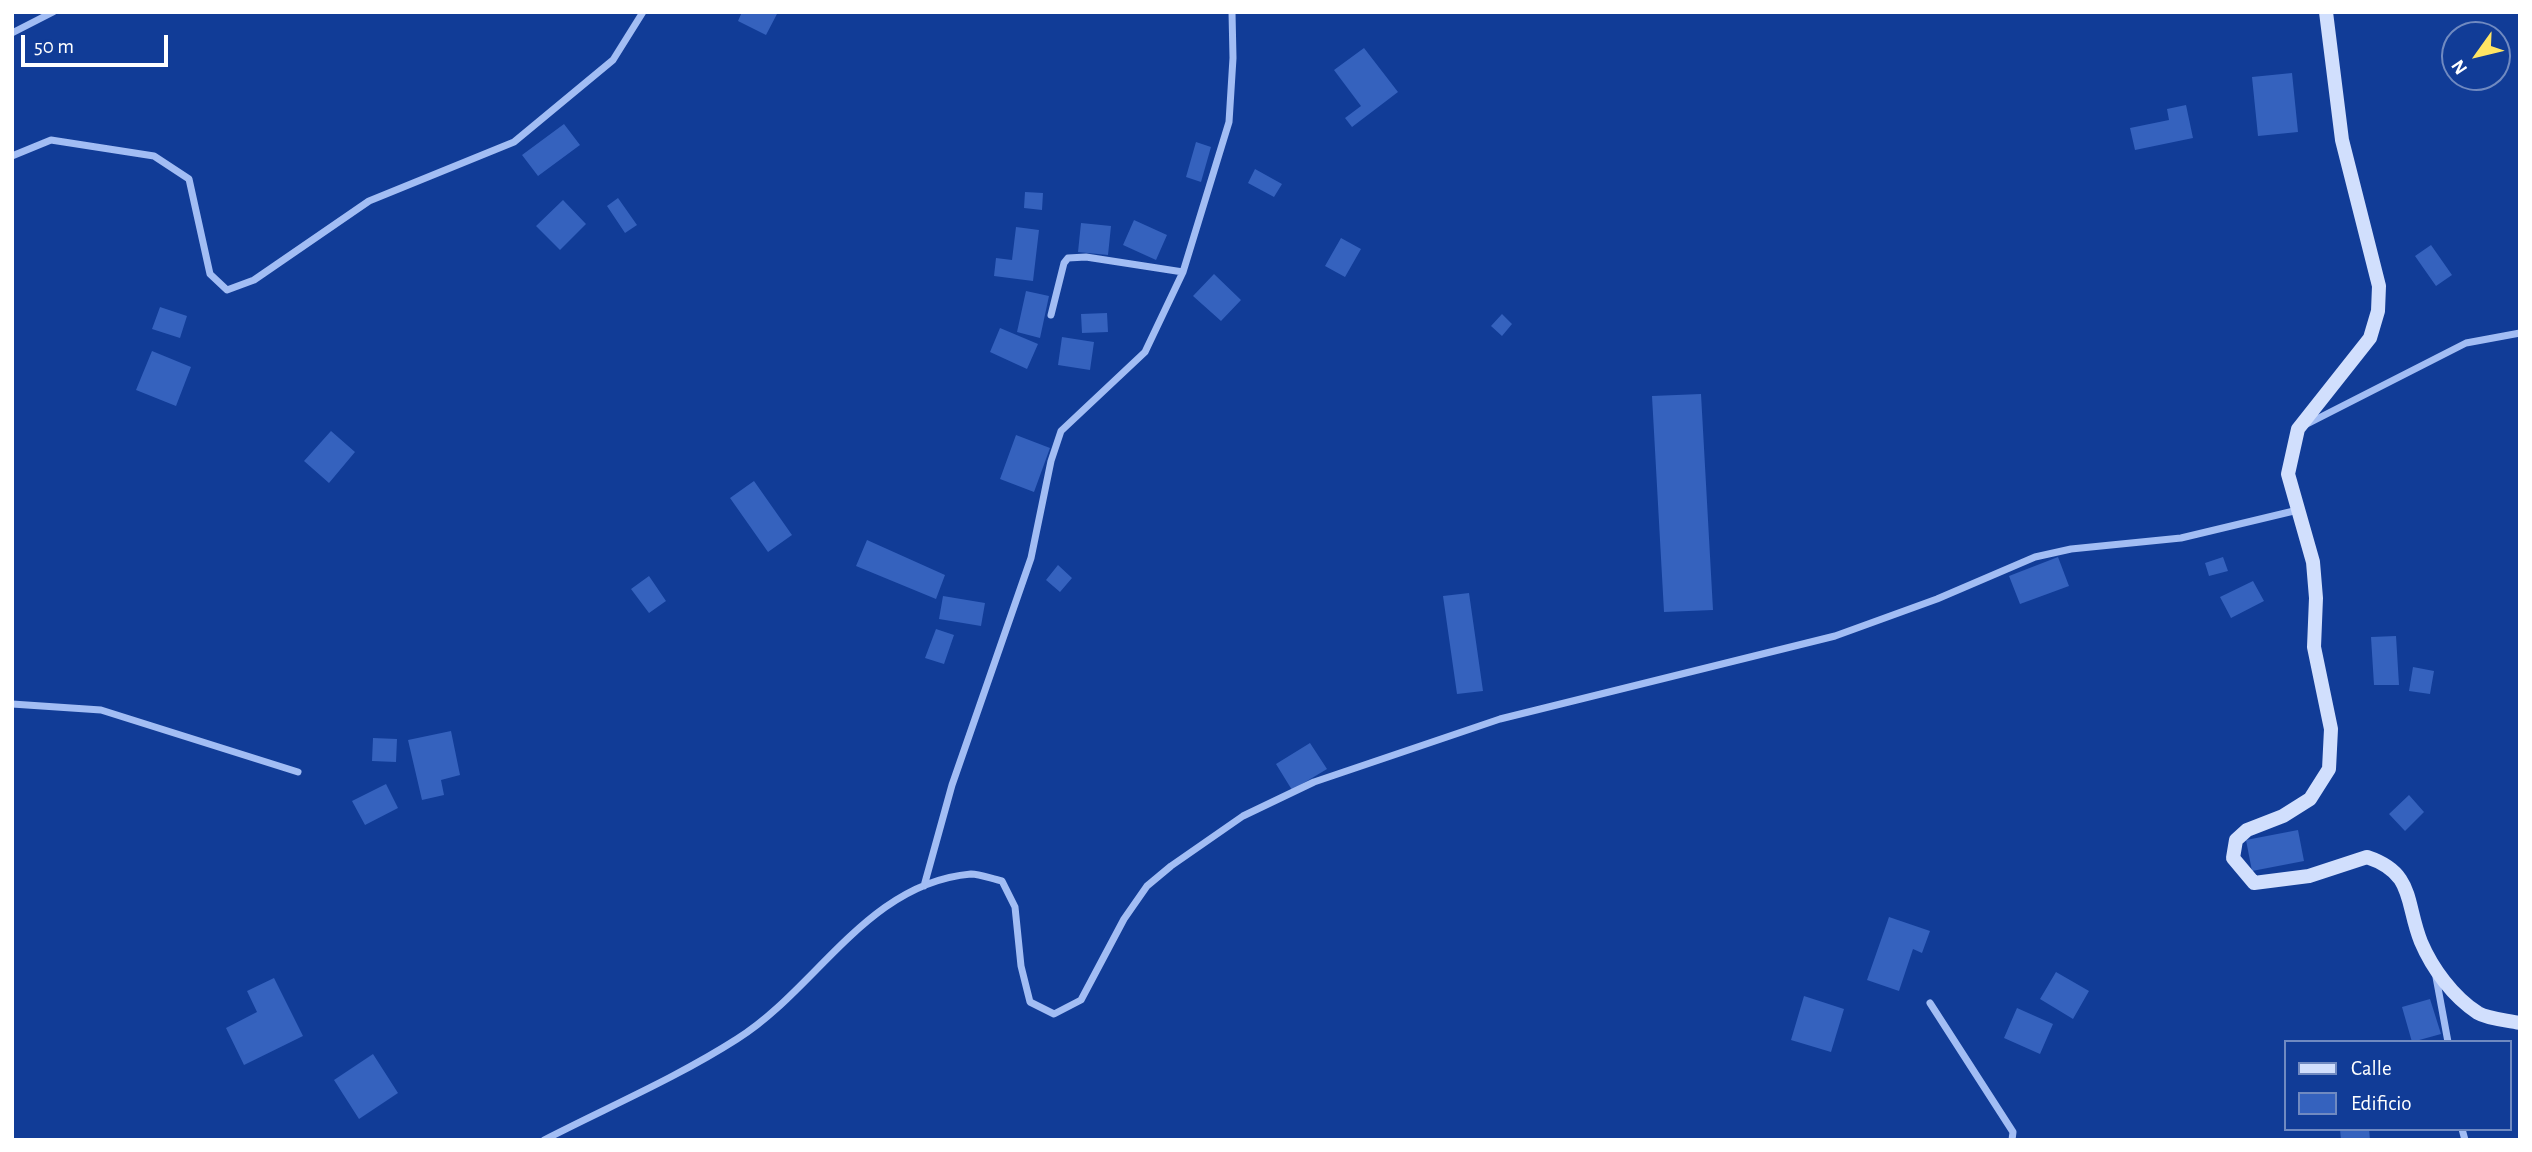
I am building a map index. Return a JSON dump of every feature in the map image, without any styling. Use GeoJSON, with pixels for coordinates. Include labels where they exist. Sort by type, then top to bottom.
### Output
{"type":"FeatureCollection","features":[{"type":"Feature","properties":{"kind":"street"},"geometry":{"type":"LineString","coordinates":[[12,33],[54,12]]}},
{"type":"Feature","properties":{"kind":"street"},"geometry":{"type":"LineString","coordinates":[[12,156],[51,140],[154,156],[181,172],[189,179],[210,274],[227,289],[254,281],[369,201],[514,142],[613,60],[643,12]]}},
{"type":"Feature","properties":{"kind":"street"},"geometry":{"type":"LineString","coordinates":[[924,886],[942,831],[952,785],[1031,558],[1051,461],[1061,431],[1145,352],[1183,272],[1229,122],[1233,58],[1232,12]]}},
{"type":"Feature","properties":{"kind":"street"},"geometry":{"type":"LineString","coordinates":[[2326,12],[2342,140],[2374,255],[2379,286],[2378,312],[2370,338],[2298,429],[2288,474],[2313,562],[2316,598],[2314,648],[2331,729],[2329,769],[2310,799],[2283,816],[2247,830],[2236,840],[2233,858],[2254,883],[2309,876],[2367,857],[2393,869],[2406,887],[2420,940],[2436,973],[2448,1040]]}},
{"type":"Feature","properties":{"kind":"street"},"geometry":{"type":"LineString","coordinates":[[1051,315],[1064,263],[1068,258],[1086,257],[1183,272]]}},
{"type":"Feature","properties":{"kind":"street"},"geometry":{"type":"LineString","coordinates":[[2298,429],[2466,342],[2520,333]]}},
{"type":"Feature","properties":{"kind":"street"},"geometry":{"type":"LineString","coordinates":[[544,1140],[700,1061],[740,1037],[804,984],[869,917],[924,886],[972,874],[1002,881],[1015,907],[1021,967],[1030,1002],[1054,1014],[1081,1000],[1124,919],[1147,886],[1243,816],[1314,782],[1500,719],[1835,636],[1937,599],[2035,557],[2071,549],[2181,538],[2298,510]]}},
{"type":"Feature","properties":{"kind":"street"},"geometry":{"type":"LineString","coordinates":[[12,704],[101,710],[298,772]]}},
{"type":"Feature","properties":{"kind":"street"},"geometry":{"type":"LineString","coordinates":[[2436,973],[2479,1014],[2520,1023]]}},
{"type":"Feature","properties":{"kind":"street"},"geometry":{"type":"LineString","coordinates":[[1930,1003],[2013,1132],[2012,1140]]}},
{"type":"Feature","properties":{"kind":"building"},"geometry":{"type":"Polygon","coordinates":[[[742,12],[778,12],[766,35],[738,21],[742,12]]]}},
{"type":"Feature","properties":{"kind":"building"},"geometry":{"type":"Polygon","coordinates":[[[1364,48],[1398,92],[1352,127],[1345,118],[1361,106],[1334,70],[1364,48]]]}},
{"type":"Feature","properties":{"kind":"building"},"geometry":{"type":"Polygon","coordinates":[[[2292,73],[2298,132],[2258,136],[2252,77],[2292,73]]]}},
{"type":"Feature","properties":{"kind":"building"},"geometry":{"type":"Polygon","coordinates":[[[2186,105],[2193,138],[2135,150],[2130,128],[2169,120],[2167,109],[2186,105]]]}},
{"type":"Feature","properties":{"kind":"building"},"geometry":{"type":"Polygon","coordinates":[[[564,124],[580,145],[538,176],[522,155],[564,124]]]}},
{"type":"Feature","properties":{"kind":"building"},"geometry":{"type":"Polygon","coordinates":[[[1196,142],[1211,147],[1201,182],[1186,177],[1196,142]]]}},
{"type":"Feature","properties":{"kind":"building"},"geometry":{"type":"Polygon","coordinates":[[[1255,169],[1282,184],[1274,197],[1248,183],[1255,169]]]}},
{"type":"Feature","properties":{"kind":"building"},"geometry":{"type":"Polygon","coordinates":[[[1025,192],[1043,193],[1042,210],[1024,208],[1025,192]]]}},
{"type":"Feature","properties":{"kind":"building"},"geometry":{"type":"Polygon","coordinates":[[[618,198],[637,225],[625,233],[607,206],[618,198]]]}},
{"type":"Feature","properties":{"kind":"building"},"geometry":{"type":"Polygon","coordinates":[[[563,200],[586,224],[560,250],[536,226],[563,200]]]}},
{"type":"Feature","properties":{"kind":"building"},"geometry":{"type":"Polygon","coordinates":[[[1134,220],[1167,235],[1156,260],[1123,245],[1134,220]]]}},
{"type":"Feature","properties":{"kind":"building"},"geometry":{"type":"Polygon","coordinates":[[[1081,223],[1111,226],[1108,255],[1078,252],[1081,223]]]}},
{"type":"Feature","properties":{"kind":"building"},"geometry":{"type":"Polygon","coordinates":[[[1016,227],[1039,230],[1033,281],[994,276],[996,258],[1012,260],[1016,227]]]}},
{"type":"Feature","properties":{"kind":"building"},"geometry":{"type":"Polygon","coordinates":[[[1341,238],[1361,249],[1345,277],[1325,266],[1341,238]]]}},
{"type":"Feature","properties":{"kind":"building"},"geometry":{"type":"Polygon","coordinates":[[[2431,245],[2452,275],[2436,286],[2415,256],[2431,245]]]}},
{"type":"Feature","properties":{"kind":"building"},"geometry":{"type":"Polygon","coordinates":[[[1214,274],[1241,300],[1221,321],[1193,296],[1214,274]]]}},
{"type":"Feature","properties":{"kind":"building"},"geometry":{"type":"Polygon","coordinates":[[[1026,291],[1049,296],[1040,338],[1017,332],[1026,291]]]}},
{"type":"Feature","properties":{"kind":"building"},"geometry":{"type":"Polygon","coordinates":[[[160,307],[187,316],[180,338],[152,329],[160,307]]]}},
{"type":"Feature","properties":{"kind":"building"},"geometry":{"type":"Polygon","coordinates":[[[1107,313],[1108,332],[1082,333],[1081,314],[1107,313]]]}},
{"type":"Feature","properties":{"kind":"building"},"geometry":{"type":"Polygon","coordinates":[[[1502,314],[1512,324],[1502,336],[1491,326],[1502,314]]]}},
{"type":"Feature","properties":{"kind":"building"},"geometry":{"type":"Polygon","coordinates":[[[1000,328],[1038,344],[1027,369],[990,352],[1000,328]]]}},
{"type":"Feature","properties":{"kind":"building"},"geometry":{"type":"Polygon","coordinates":[[[1062,337],[1094,342],[1090,370],[1058,365],[1062,337]]]}},
{"type":"Feature","properties":{"kind":"building"},"geometry":{"type":"Polygon","coordinates":[[[152,351],[191,367],[176,406],[136,390],[152,351]]]}},
{"type":"Feature","properties":{"kind":"building"},"geometry":{"type":"Polygon","coordinates":[[[1701,394],[1713,610],[1664,612],[1652,396],[1701,394]]]}},
{"type":"Feature","properties":{"kind":"building"},"geometry":{"type":"Polygon","coordinates":[[[331,431],[355,452],[329,483],[304,461],[331,431]]]}},
{"type":"Feature","properties":{"kind":"building"},"geometry":{"type":"Polygon","coordinates":[[[1016,435],[1050,448],[1034,492],[1000,479],[1016,435]]]}},
{"type":"Feature","properties":{"kind":"building"},"geometry":{"type":"Polygon","coordinates":[[[754,481],[792,535],[768,552],[730,498],[754,481]]]}},
{"type":"Feature","properties":{"kind":"building"},"geometry":{"type":"Polygon","coordinates":[[[867,540],[945,575],[936,599],[856,566],[867,540]]]}},
{"type":"Feature","properties":{"kind":"building"},"geometry":{"type":"Polygon","coordinates":[[[2058,557],[2069,586],[2020,604],[2009,576],[2058,557]]]}},
{"type":"Feature","properties":{"kind":"building"},"geometry":{"type":"Polygon","coordinates":[[[2223,557],[2228,571],[2209,576],[2205,563],[2223,557]]]}},
{"type":"Feature","properties":{"kind":"building"},"geometry":{"type":"Polygon","coordinates":[[[1058,565],[1072,578],[1060,592],[1046,580],[1058,565]]]}},
{"type":"Feature","properties":{"kind":"building"},"geometry":{"type":"Polygon","coordinates":[[[649,576],[666,601],[649,613],[631,589],[649,576]]]}},
{"type":"Feature","properties":{"kind":"building"},"geometry":{"type":"Polygon","coordinates":[[[2253,581],[2264,601],[2231,618],[2220,597],[2253,581]]]}},
{"type":"Feature","properties":{"kind":"building"},"geometry":{"type":"Polygon","coordinates":[[[1469,593],[1483,691],[1457,694],[1443,596],[1469,593]]]}},
{"type":"Feature","properties":{"kind":"building"},"geometry":{"type":"Polygon","coordinates":[[[943,596],[985,603],[981,626],[939,619],[943,596]]]}},
{"type":"Feature","properties":{"kind":"building"},"geometry":{"type":"Polygon","coordinates":[[[936,629],[954,635],[944,664],[925,658],[936,629]]]}},
{"type":"Feature","properties":{"kind":"building"},"geometry":{"type":"Polygon","coordinates":[[[2396,636],[2399,685],[2374,685],[2371,637],[2396,636]]]}},
{"type":"Feature","properties":{"kind":"building"},"geometry":{"type":"Polygon","coordinates":[[[2413,667],[2434,671],[2430,694],[2409,691],[2413,667]]]}},
{"type":"Feature","properties":{"kind":"building"},"geometry":{"type":"Polygon","coordinates":[[[451,731],[460,775],[441,780],[444,795],[422,800],[408,740],[451,731]]]}},
{"type":"Feature","properties":{"kind":"building"},"geometry":{"type":"Polygon","coordinates":[[[373,738],[397,739],[396,762],[372,761],[373,738]]]}},
{"type":"Feature","properties":{"kind":"building"},"geometry":{"type":"Polygon","coordinates":[[[1310,743],[1327,769],[1292,790],[1276,764],[1310,743]]]}},
{"type":"Feature","properties":{"kind":"building"},"geometry":{"type":"Polygon","coordinates":[[[386,784],[398,808],[365,825],[352,801],[386,784]]]}},
{"type":"Feature","properties":{"kind":"building"},"geometry":{"type":"Polygon","coordinates":[[[2409,795],[2424,812],[2405,831],[2389,814],[2409,795]]]}},
{"type":"Feature","properties":{"kind":"building"},"geometry":{"type":"Polygon","coordinates":[[[2298,830],[2304,861],[2252,871],[2246,840],[2298,830]]]}},
{"type":"Feature","properties":{"kind":"building"},"geometry":{"type":"Polygon","coordinates":[[[1889,917],[1930,931],[1922,953],[1913,949],[1899,991],[1867,980],[1889,917]]]}},
{"type":"Feature","properties":{"kind":"building"},"geometry":{"type":"Polygon","coordinates":[[[2056,972],[2089,991],[2073,1019],[2040,999],[2056,972]]]}},
{"type":"Feature","properties":{"kind":"building"},"geometry":{"type":"Polygon","coordinates":[[[274,978],[303,1036],[244,1065],[226,1028],[257,1012],[247,991],[274,978]]]}},
{"type":"Feature","properties":{"kind":"building"},"geometry":{"type":"Polygon","coordinates":[[[1804,996],[1844,1009],[1831,1052],[1791,1040],[1804,996]]]}},
{"type":"Feature","properties":{"kind":"building"},"geometry":{"type":"Polygon","coordinates":[[[2430,999],[2441,1034],[2411,1040],[2402,1007],[2430,999]]]}},
{"type":"Feature","properties":{"kind":"building"},"geometry":{"type":"Polygon","coordinates":[[[2017,1008],[2053,1024],[2040,1054],[2004,1038],[2017,1008]]]}},
{"type":"Feature","properties":{"kind":"building"},"geometry":{"type":"Polygon","coordinates":[[[373,1054],[398,1093],[359,1119],[334,1080],[373,1054]]]}},
{"type":"Feature","properties":{"kind":"building"},"geometry":{"type":"Polygon","coordinates":[[[2340,1131],[2369,1131],[2370,1140],[2341,1140],[2340,1131]]]}}]}
